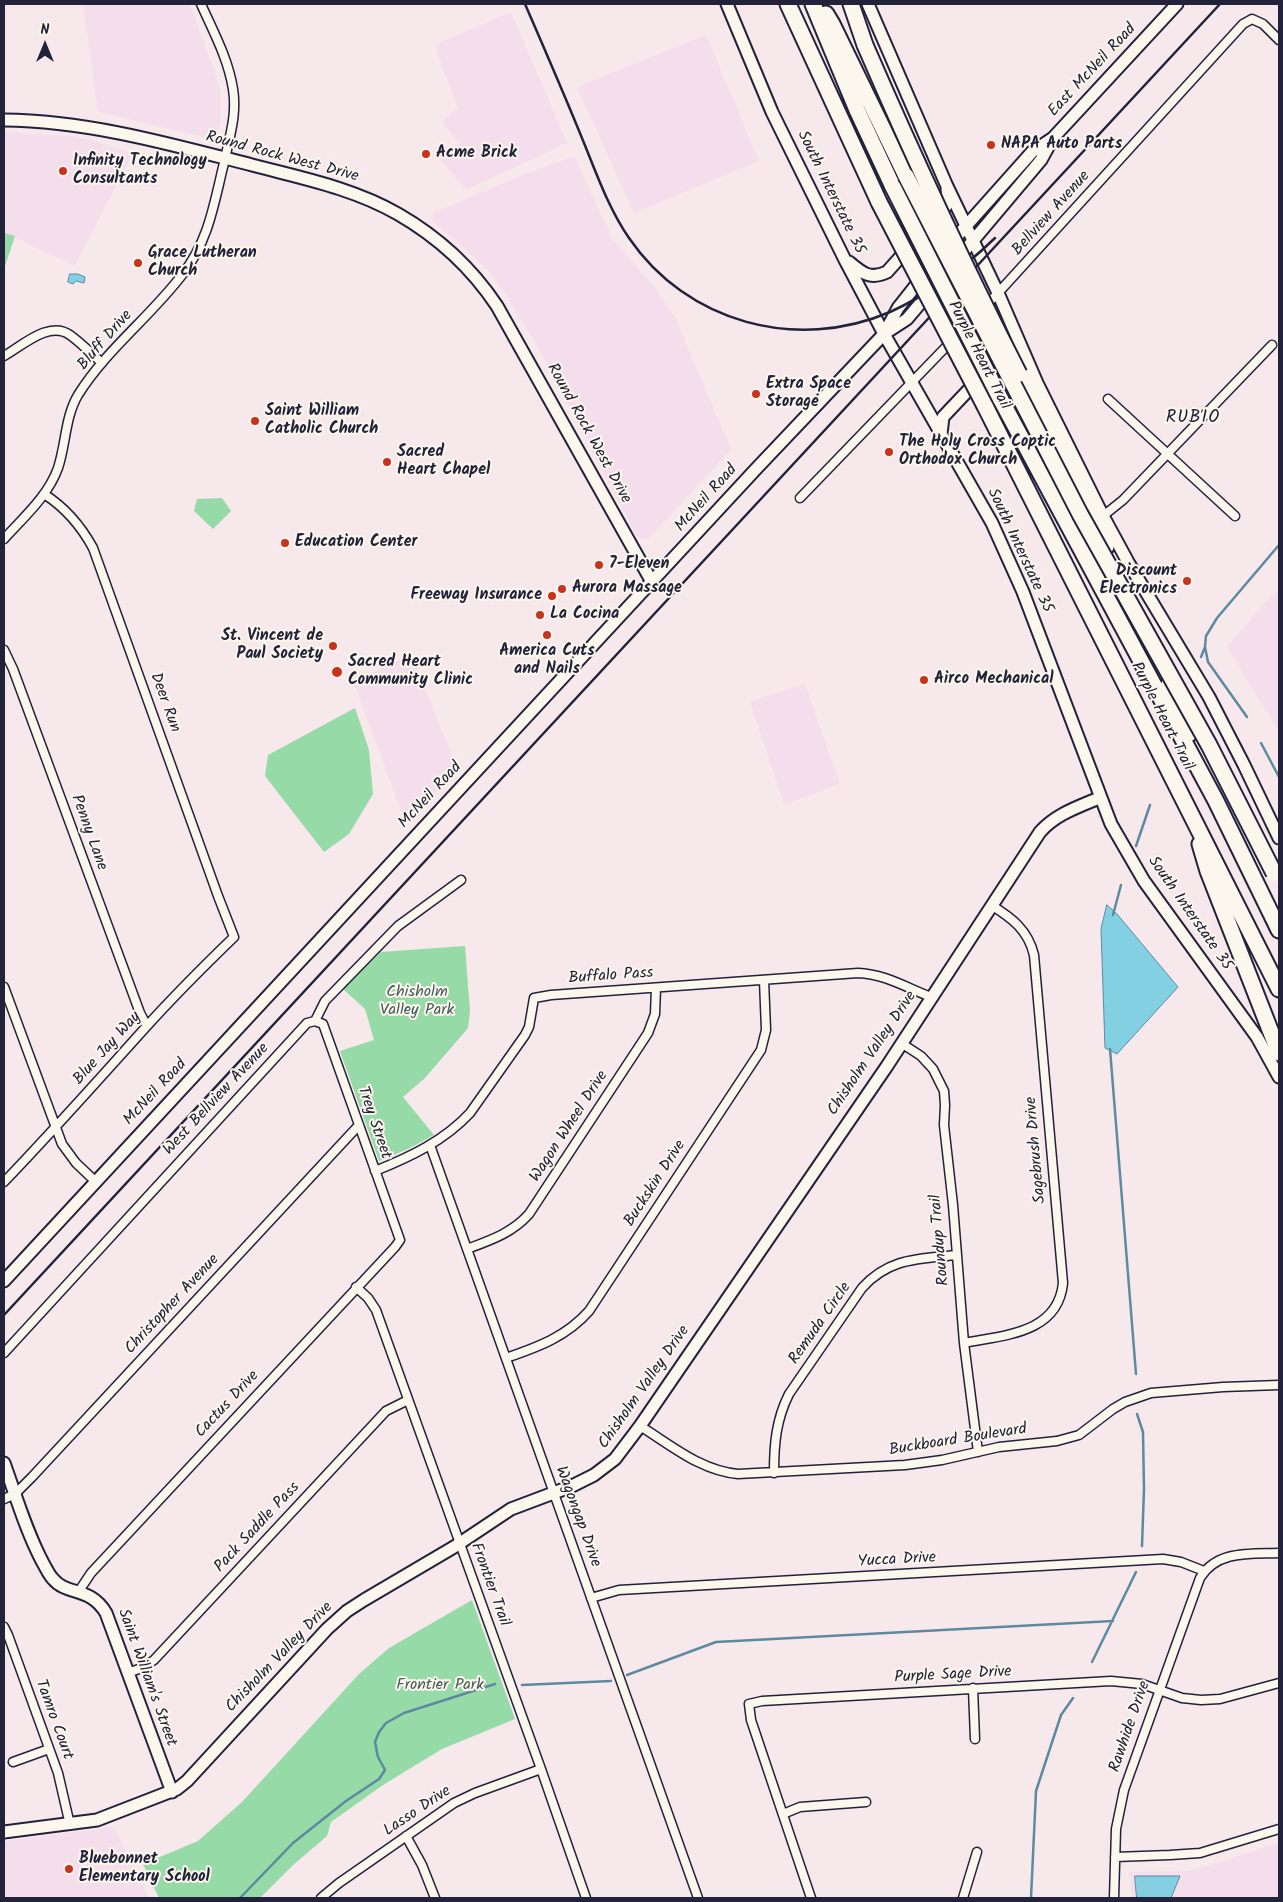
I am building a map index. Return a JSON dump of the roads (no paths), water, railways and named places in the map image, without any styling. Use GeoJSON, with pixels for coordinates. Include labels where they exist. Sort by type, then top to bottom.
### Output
{"type":"FeatureCollection","features":[{"type":"Feature","properties":{"kind":"highway"},"geometry":{"type":"LineString","coordinates":[[783,4],[794,20]]}},
{"type":"Feature","properties":{"kind":"highway","name":"Purple Heart Trail"},"geometry":{"type":"LineString","coordinates":[[788,4],[879,202],[985,406],[1279,988]]}},
{"type":"Feature","properties":{"kind":"highway","name":"Purple Heart Trail"},"geometry":{"type":"LineString","coordinates":[[813,4],[857,110],[893,186],[1000,398],[1216,801],[1279,930]]}},
{"type":"Feature","properties":{"kind":"highway"},"geometry":{"type":"LineString","coordinates":[[819,4],[832,24],[906,176],[1080,514],[1209,745],[1277,879]]}},
{"type":"Feature","properties":{"kind":"highway"},"geometry":{"type":"LineString","coordinates":[[851,4],[865,45],[949,233],[1131,597],[1216,801]]}},
{"type":"Feature","properties":{"kind":"highway"},"geometry":{"type":"LineString","coordinates":[[1189,810],[1208,871],[1279,1053]]}},
{"type":"Feature","properties":{"kind":"main road","name":"South Interstate 35"},"geometry":{"type":"LineString","coordinates":[[727,4],[772,112],[845,260],[884,334],[992,523],[1023,592],[1111,824],[1144,881],[1257,1037],[1279,1077]]}},
{"type":"Feature","properties":{"kind":"main road"},"geometry":{"type":"LineString","coordinates":[[868,4],[946,184],[998,293],[1037,383],[1103,516],[1128,562],[1209,698],[1278,832]]}},
{"type":"Feature","properties":{"kind":"main road","name":"East McNeil Road"},"geometry":{"type":"LineString","coordinates":[[966,224],[1032,152],[1053,138],[1177,4]]}},
{"type":"Feature","properties":{"kind":"main road","name":"Round Rock West Drive"},"geometry":{"type":"LineString","coordinates":[[4,120],[42,121],[87,126],[225,158],[332,186],[371,201],[421,228],[456,255],[485,288],[497,306],[652,582]]}},
{"type":"Feature","properties":{"kind":"main road","name":"East McNeil Road"},"geometry":{"type":"LineString","coordinates":[[973,239],[1041,160],[1053,138]]}},
{"type":"Feature","properties":{"kind":"main road"},"geometry":{"type":"LineString","coordinates":[[845,260],[866,274],[875,276],[887,272],[946,206],[948,197],[946,184]]}},
{"type":"Feature","properties":{"kind":"main road","name":"McNeil Road"},"geometry":{"type":"LineString","coordinates":[[884,334],[898,308],[966,224]]}},
{"type":"Feature","properties":{"kind":"main road","name":"McNeil Road"},"geometry":{"type":"LineString","coordinates":[[4,1281],[754,470],[884,334],[907,319],[973,239]]}},
{"type":"Feature","properties":{"kind":"main road"},"geometry":{"type":"LineString","coordinates":[[942,434],[943,416],[995,362],[1002,359],[1010,360],[1019,365],[1037,383]]}},
{"type":"Feature","properties":{"kind":"main road","name":"Chisholm Valley Drive"},"geometry":{"type":"LineString","coordinates":[[4,1832],[97,1820],[172,1792],[187,1781],[337,1619],[364,1600],[459,1543],[511,1509],[572,1486],[605,1468],[624,1449],[640,1426],[901,1043],[1044,827],[1066,812],[1100,798]]}},
{"type":"Feature","properties":{"kind":"main road","name":"Saint William's Street"},"geometry":{"type":"LineString","coordinates":[[4,1463],[33,1542],[52,1579],[65,1587],[93,1598],[104,1609],[172,1792]]}},
{"type":"Feature","properties":{"kind":"street","name":"Bluff Drive"},"geometry":{"type":"LineString","coordinates":[[4,539],[44,494],[55,476],[62,456],[72,408],[78,396],[102,363],[156,306],[190,263],[201,246],[211,221],[233,124],[233,91],[224,55],[201,4]]}},
{"type":"Feature","properties":{"kind":"street","name":"Bellview Avenue"},"geometry":{"type":"LineString","coordinates":[[800,498],[998,293],[1243,24],[1252,19],[1263,24],[1279,40]]}},
{"type":"Feature","properties":{"kind":"street"},"geometry":{"type":"LineString","coordinates":[[4,356],[45,332],[58,330],[70,335],[102,363]]}},
{"type":"Feature","properties":{"kind":"street"},"geometry":{"type":"LineString","coordinates":[[1103,516],[1123,500],[1272,345]]}},
{"type":"Feature","properties":{"kind":"street"},"geometry":{"type":"LineString","coordinates":[[1108,399],[1235,516]]}},
{"type":"Feature","properties":{"kind":"street","name":"Deer Run"},"geometry":{"type":"LineString","coordinates":[[44,494],[69,514],[86,535],[93,548],[214,887],[234,937]]}},
{"type":"Feature","properties":{"kind":"street","name":"Penny Lane"},"geometry":{"type":"LineString","coordinates":[[4,650],[13,668],[140,1013],[147,1026]]}},
{"type":"Feature","properties":{"kind":"street","name":"West Bellview Avenue"},"geometry":{"type":"LineString","coordinates":[[4,1353],[307,1023],[315,1020],[324,1001],[398,926],[461,880]]}},
{"type":"Feature","properties":{"kind":"street","name":"Sagebrush Drive"},"geometry":{"type":"LineString","coordinates":[[964,1343],[1038,1325],[1049,1316],[1056,1306],[1063,1283],[1034,955],[1022,928],[1014,920],[991,905]]}},
{"type":"Feature","properties":{"kind":"street","name":"Blue Jay Way"},"geometry":{"type":"LineString","coordinates":[[4,1182],[205,964],[234,937]]}},
{"type":"Feature","properties":{"kind":"street","name":"Buffalo Pass"},"geometry":{"type":"LineString","coordinates":[[375,1170],[396,1163],[430,1145],[460,1124],[515,1050],[529,1027],[534,998],[864,973],[888,978],[931,997]]}},
{"type":"Feature","properties":{"kind":"street","name":"Buckskin Drive"},"geometry":{"type":"LineString","coordinates":[[506,1358],[549,1342],[562,1335],[579,1322],[589,1311],[761,1050],[766,1030],[764,980]]}},
{"type":"Feature","properties":{"kind":"street"},"geometry":{"type":"LineString","coordinates":[[4,987],[55,1128],[67,1152],[96,1182]]}},
{"type":"Feature","properties":{"kind":"street","name":"Wagon Wheel Drive"},"geometry":{"type":"LineString","coordinates":[[467,1248],[509,1232],[529,1214],[646,1037],[655,1014],[656,988]]}},
{"type":"Feature","properties":{"kind":"street","name":"Trey Street"},"geometry":{"type":"LineString","coordinates":[[315,1020],[323,1024],[400,1240]]}},
{"type":"Feature","properties":{"kind":"street","name":"Roundup Trail"},"geometry":{"type":"LineString","coordinates":[[901,1043],[921,1056],[933,1069],[944,1091],[944,1125],[964,1343],[978,1452]]}},
{"type":"Feature","properties":{"kind":"street","name":"Christopher Avenue"},"geometry":{"type":"LineString","coordinates":[[4,1499],[15,1494],[359,1125]]}},
{"type":"Feature","properties":{"kind":"street","name":"Wagongap Drive"},"geometry":{"type":"LineString","coordinates":[[430,1145],[698,1898]]}},
{"type":"Feature","properties":{"kind":"street","name":"Cactus Drive"},"geometry":{"type":"LineString","coordinates":[[79,1591],[91,1574],[400,1240]]}},
{"type":"Feature","properties":{"kind":"street","name":"Remuda Circle"},"geometry":{"type":"LineString","coordinates":[[774,1473],[776,1427],[782,1407],[862,1288],[876,1274],[894,1264],[906,1260],[956,1255]]}},
{"type":"Feature","properties":{"kind":"street","name":"Frontier Trail"},"geometry":{"type":"LineString","coordinates":[[356,1287],[368,1298],[376,1310],[586,1898]]}},
{"type":"Feature","properties":{"kind":"street","name":"Buckboard Boulevard"},"geometry":{"type":"LineString","coordinates":[[640,1426],[698,1463],[716,1470],[738,1474],[905,1465],[999,1447],[1068,1439],[1088,1429],[1101,1417],[1125,1402],[1151,1393],[1279,1385]]}},
{"type":"Feature","properties":{"kind":"street","name":"Pack Saddle Pass"},"geometry":{"type":"LineString","coordinates":[[127,1673],[142,1668],[154,1660],[386,1411],[408,1400]]}},
{"type":"Feature","properties":{"kind":"street"},"geometry":{"type":"LineString","coordinates":[[1204,1571],[1215,1561],[1225,1557],[1279,1553]]}},
{"type":"Feature","properties":{"kind":"street","name":"Yucca Drive"},"geometry":{"type":"LineString","coordinates":[[591,1598],[619,1590],[1163,1559],[1181,1562],[1204,1571]]}},
{"type":"Feature","properties":{"kind":"street","name":"Rawhide Drive"},"geometry":{"type":"LineString","coordinates":[[1114,1898],[1116,1829],[1124,1790],[1197,1585],[1204,1571]]}},
{"type":"Feature","properties":{"kind":"street","name":"Tamro Court"},"geometry":{"type":"LineString","coordinates":[[4,1627],[62,1786],[70,1824]]}},
{"type":"Feature","properties":{"kind":"street","name":"Purple Sage Drive"},"geometry":{"type":"LineString","coordinates":[[783,1814],[751,1720],[749,1704],[762,1701],[1111,1681],[1142,1684],[1188,1699],[1213,1700],[1279,1683]]}},
{"type":"Feature","properties":{"kind":"street"},"geometry":{"type":"LineString","coordinates":[[973,1688],[975,1739]]}},
{"type":"Feature","properties":{"kind":"street"},"geometry":{"type":"LineString","coordinates":[[13,1762],[48,1749]]}},
{"type":"Feature","properties":{"kind":"street","name":"Lasso Drive"},"geometry":{"type":"LineString","coordinates":[[321,1898],[339,1883],[463,1798],[541,1769]]}},
{"type":"Feature","properties":{"kind":"street"},"geometry":{"type":"LineString","coordinates":[[811,1898],[783,1814],[800,1807],[866,1802]]}},
{"type":"Feature","properties":{"kind":"street"},"geometry":{"type":"LineString","coordinates":[[1114,1857],[1170,1856],[1200,1852],[1279,1829]]}},
{"type":"Feature","properties":{"kind":"street"},"geometry":{"type":"LineString","coordinates":[[406,1836],[422,1866],[435,1898]]}},
{"type":"Feature","properties":{"kind":"street"},"geometry":{"type":"LineString","coordinates":[[963,1898],[977,1852]]}},
{"type":"Feature","properties":{"kind":"water"},"geometry":{"type":"Polygon","coordinates":[[[70,274],[78,274],[85,277],[84,283],[76,281],[73,284],[68,282],[70,274]]]}},
{"type":"Feature","properties":{"kind":"water"},"geometry":{"type":"Polygon","coordinates":[[[1107,905],[1117,914],[1178,987],[1117,1054],[1105,1048],[1101,929],[1107,905]]]}},
{"type":"Feature","properties":{"kind":"water"},"geometry":{"type":"Polygon","coordinates":[[[1135,1876],[1180,1876],[1171,1898],[1137,1898],[1135,1876]]]}},
{"type":"Feature","properties":{"kind":"waterway"},"geometry":{"type":"LineString","coordinates":[[1247,717],[1208,662],[1205,647],[1206,636],[1217,618],[1279,545]]}},
{"type":"Feature","properties":{"kind":"waterway"},"geometry":{"type":"LineString","coordinates":[[1201,657],[1205,647]]}},
{"type":"Feature","properties":{"kind":"waterway"},"geometry":{"type":"LineString","coordinates":[[1261,743],[1279,777]]}},
{"type":"Feature","properties":{"kind":"waterway"},"geometry":{"type":"LineString","coordinates":[[1136,846],[1150,805]]}},
{"type":"Feature","properties":{"kind":"waterway"},"geometry":{"type":"LineString","coordinates":[[1113,915],[1121,885]]}},
{"type":"Feature","properties":{"kind":"waterway"},"geometry":{"type":"LineString","coordinates":[[1110,1049],[1136,1374]]}},
{"type":"Feature","properties":{"kind":"waterway"},"geometry":{"type":"LineString","coordinates":[[1137,1414],[1143,1432],[1142,1546]]}},
{"type":"Feature","properties":{"kind":"waterway"},"geometry":{"type":"LineString","coordinates":[[1092,1662],[1136,1572]]}},
{"type":"Feature","properties":{"kind":"waterway"},"geometry":{"type":"LineString","coordinates":[[627,1675],[716,1642],[1113,1621]]}},
{"type":"Feature","properties":{"kind":"waterway"},"geometry":{"type":"LineString","coordinates":[[522,1685],[611,1681]]}},
{"type":"Feature","properties":{"kind":"waterway"},"geometry":{"type":"LineString","coordinates":[[240,1898],[293,1843],[346,1801],[379,1779],[385,1770],[378,1757],[375,1742],[379,1732],[386,1723],[404,1713],[495,1684]]}},
{"type":"Feature","properties":{"kind":"waterway"},"geometry":{"type":"LineString","coordinates":[[1031,1898],[1036,1791],[1061,1715],[1073,1698]]}},
{"type":"Feature","properties":{"kind":"railway"},"geometry":{"type":"LineString","coordinates":[[525,4],[604,192],[622,227],[653,267],[681,291],[713,309],[746,322],[782,329],[818,329],[854,324],[890,312],[933,289],[959,270],[995,238]]}},
{"type":"Feature","properties":{"kind":"railway"},"geometry":{"type":"LineString","coordinates":[[4,1315],[1220,4]]}},
{"type":"Feature","properties":{"kind":"place","name":"NAPA Auto Parts"},"geometry":{"type":"Point","coordinates":[991,145]}},
{"type":"Feature","properties":{"kind":"place","name":"Acme Brick"},"geometry":{"type":"Point","coordinates":[426,154]}},
{"type":"Feature","properties":{"kind":"place","name":"Infinity Technology Consultants"},"geometry":{"type":"Point","coordinates":[63,171]}},
{"type":"Feature","properties":{"kind":"place","name":"Grace Lutheran Church"},"geometry":{"type":"Point","coordinates":[138,263]}},
{"type":"Feature","properties":{"kind":"place","name":"Extra Space Storage"},"geometry":{"type":"Point","coordinates":[756,394]}},
{"type":"Feature","properties":{"kind":"place","name":"Saint William Catholic Church"},"geometry":{"type":"Point","coordinates":[255,421]}},
{"type":"Feature","properties":{"kind":"place","name":"The Holy Cross Coptic Orthodox Church"},"geometry":{"type":"Point","coordinates":[889,452]}},
{"type":"Feature","properties":{"kind":"place","name":"Sacred Heart Chapel"},"geometry":{"type":"Point","coordinates":[387,462]}},
{"type":"Feature","properties":{"kind":"place","name":"Education Center"},"geometry":{"type":"Point","coordinates":[285,543]}},
{"type":"Feature","properties":{"kind":"place","name":"7-Eleven"},"geometry":{"type":"Point","coordinates":[599,565]}},
{"type":"Feature","properties":{"kind":"place","name":"Discount Electronics"},"geometry":{"type":"Point","coordinates":[1187,581]}},
{"type":"Feature","properties":{"kind":"place","name":"Aurora Massage"},"geometry":{"type":"Point","coordinates":[562,589]}},
{"type":"Feature","properties":{"kind":"place","name":"Freeway Insurance"},"geometry":{"type":"Point","coordinates":[552,596]}},
{"type":"Feature","properties":{"kind":"place","name":"La Cocina"},"geometry":{"type":"Point","coordinates":[540,615]}},
{"type":"Feature","properties":{"kind":"place","name":"America Cuts and Nails"},"geometry":{"type":"Point","coordinates":[547,635]}},
{"type":"Feature","properties":{"kind":"place","name":"St. Vincent de Paul Society"},"geometry":{"type":"Point","coordinates":[333,646]}},
{"type":"Feature","properties":{"kind":"place","name":"Sacred Heart Community Clinic"},"geometry":{"type":"Point","coordinates":[337,672]}},
{"type":"Feature","properties":{"kind":"place","name":"Airco Mechanical"},"geometry":{"type":"Point","coordinates":[924,680]}},
{"type":"Feature","properties":{"kind":"place","name":"Bluebonnet Elementary School"},"geometry":{"type":"Point","coordinates":[69,1869]}},
{"type":"Feature","properties":{"kind":"district","name":"RUBIO"},"geometry":{"type":"Point","coordinates":[1193,419]}},
{"type":"Feature","properties":{"kind":"park label","name":"Chisholm Valley Park"},"geometry":{"type":"Point","coordinates":[417,1002]}},
{"type":"Feature","properties":{"kind":"park label","name":"Frontier Park"},"geometry":{"type":"Point","coordinates":[440,1686]}}]}
